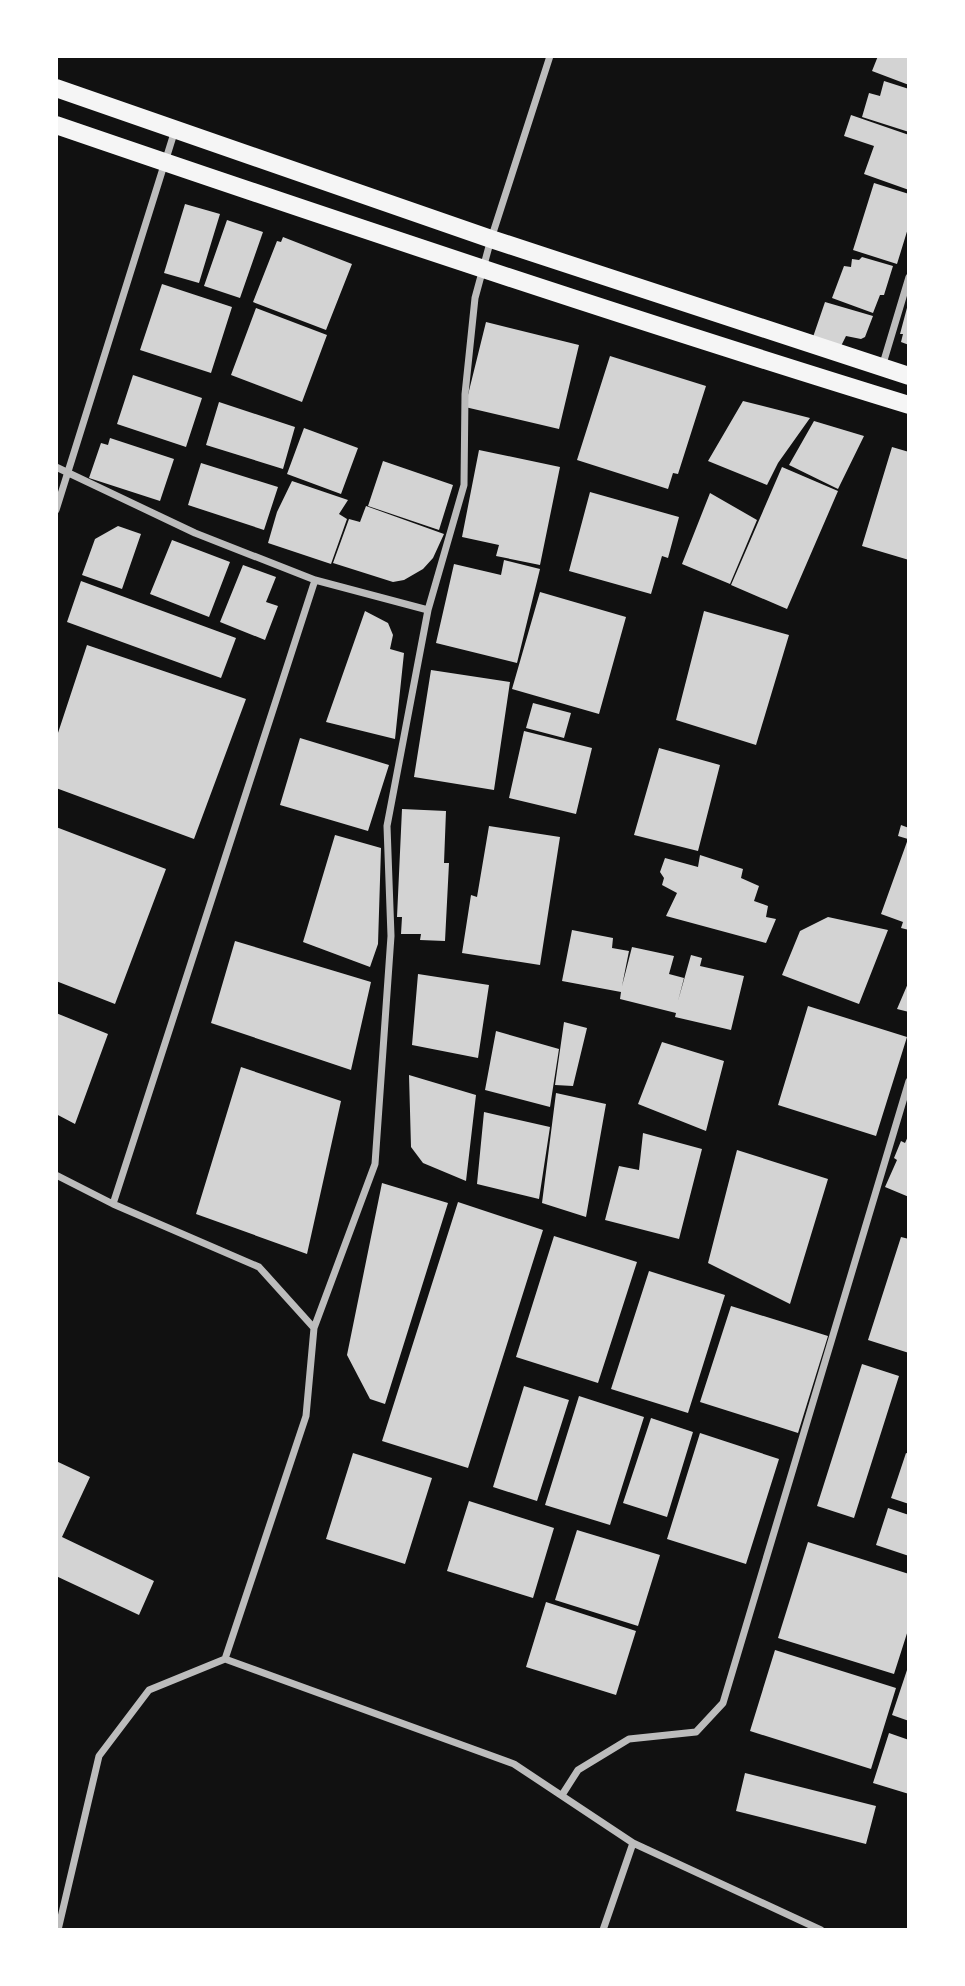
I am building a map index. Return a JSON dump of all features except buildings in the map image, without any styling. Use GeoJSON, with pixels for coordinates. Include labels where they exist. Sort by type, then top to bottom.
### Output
{"type":"FeatureCollection","features":[{"type":"Feature","properties":{"kind":"main road"},"geometry":{"type":"LineString","coordinates":[[56,88],[491,239],[909,376]]}},
{"type":"Feature","properties":{"kind":"main road"},"geometry":{"type":"LineString","coordinates":[[56,125],[483,269],[909,405]]}},
{"type":"Feature","properties":{"kind":"street"},"geometry":{"type":"LineString","coordinates":[[225,1660],[306,1416],[314,1328],[375,1164],[391,936],[387,825],[428,610],[464,485],[465,394],[474,298],[550,56]]}},
{"type":"Feature","properties":{"kind":"street"},"geometry":{"type":"LineString","coordinates":[[56,510],[176,128]]}},
{"type":"Feature","properties":{"kind":"street"},"geometry":{"type":"LineString","coordinates":[[881,368],[909,277]]}},
{"type":"Feature","properties":{"kind":"street"},"geometry":{"type":"LineString","coordinates":[[56,467],[195,533],[315,580],[428,610]]}},
{"type":"Feature","properties":{"kind":"street"},"geometry":{"type":"LineString","coordinates":[[113,1204],[315,580]]}},
{"type":"Feature","properties":{"kind":"street"},"geometry":{"type":"LineString","coordinates":[[562,1795],[578,1770],[629,1739],[696,1732],[723,1703],[909,1082]]}},
{"type":"Feature","properties":{"kind":"street"},"geometry":{"type":"LineString","coordinates":[[56,1175],[113,1204],[259,1267],[314,1328]]}},
{"type":"Feature","properties":{"kind":"street"},"geometry":{"type":"LineString","coordinates":[[58,1930],[99,1756],[149,1690],[225,1660],[514,1764],[633,1843],[821,1930]]}},
{"type":"Feature","properties":{"kind":"street"},"geometry":{"type":"LineString","coordinates":[[603,1930],[633,1843]]}}]}
